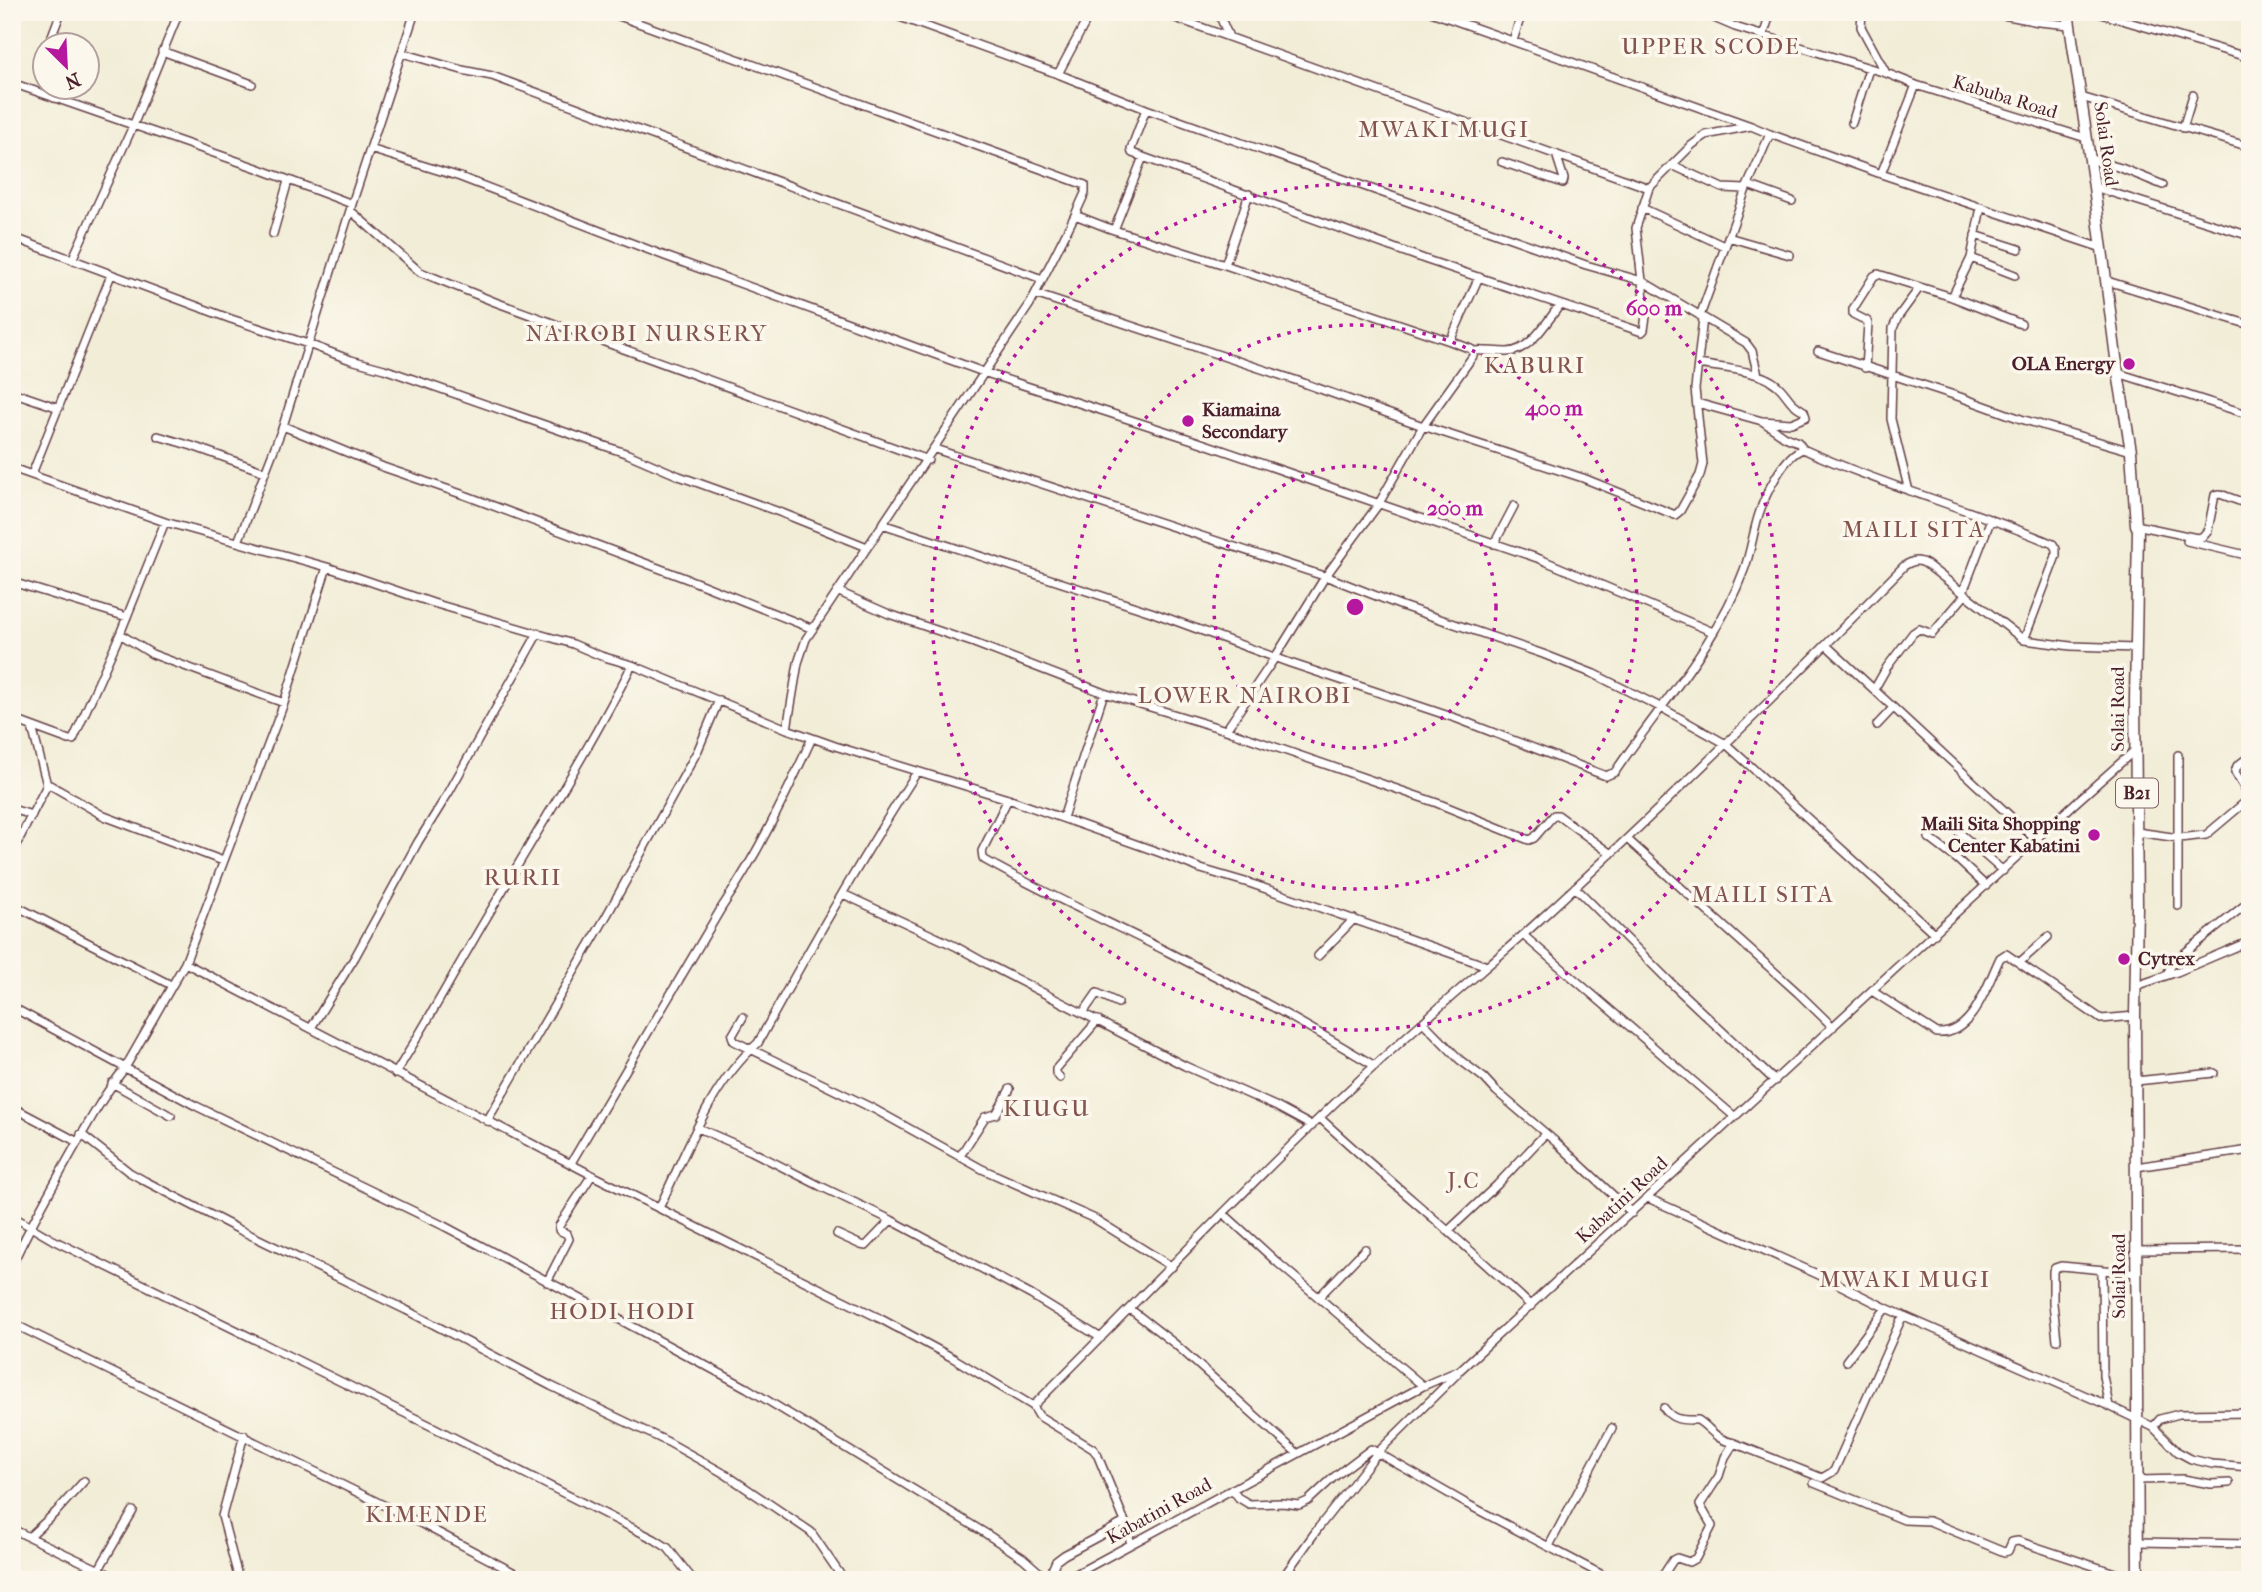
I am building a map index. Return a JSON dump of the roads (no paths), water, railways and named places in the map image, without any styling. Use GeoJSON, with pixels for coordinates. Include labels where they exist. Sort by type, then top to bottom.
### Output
{"type":"FeatureCollection","features":[{"type":"Feature","properties":{"kind":"highway","name":"Solai Road"},"geometry":{"type":"LineString","coordinates":[[2068,12],[2131,451],[2137,527],[2137,1580]]}},
{"type":"Feature","properties":{"kind":"street"},"geometry":{"type":"LineString","coordinates":[[53,32],[61,12]]}},
{"type":"Feature","properties":{"kind":"street"},"geometry":{"type":"LineString","coordinates":[[72,260],[133,126],[178,12]]}},
{"type":"Feature","properties":{"kind":"street"},"geometry":{"type":"LineString","coordinates":[[238,542],[283,426],[415,12]]}},
{"type":"Feature","properties":{"kind":"street"},"geometry":{"type":"LineString","coordinates":[[608,12],[1085,185],[1085,193],[1075,215],[1035,294],[986,373],[882,524],[800,651],[786,729]]}},
{"type":"Feature","properties":{"kind":"street"},"geometry":{"type":"LineString","coordinates":[[886,12],[1146,109],[1557,255],[1642,281],[1748,345],[1758,375]]}},
{"type":"Feature","properties":{"kind":"street"},"geometry":{"type":"LineString","coordinates":[[1058,74],[1091,12]]}},
{"type":"Feature","properties":{"kind":"street"},"geometry":{"type":"LineString","coordinates":[[1159,12],[1649,188]]}},
{"type":"Feature","properties":{"kind":"street"},"geometry":{"type":"LineString","coordinates":[[1218,12],[1230,37]]}},
{"type":"Feature","properties":{"kind":"street"},"geometry":{"type":"LineString","coordinates":[[1431,12],[1881,174],[2102,248]]}},
{"type":"Feature","properties":{"kind":"street"},"geometry":{"type":"LineString","coordinates":[[1513,41],[1522,12]]}},
{"type":"Feature","properties":{"kind":"street","name":"Kabuba Road"},"geometry":{"type":"LineString","coordinates":[[1700,12],[1735,27],[2086,138]]}},
{"type":"Feature","properties":{"kind":"street"},"geometry":{"type":"LineString","coordinates":[[1763,36],[1771,12]]}},
{"type":"Feature","properties":{"kind":"street"},"geometry":{"type":"LineString","coordinates":[[1861,12],[1861,27],[1886,73]]}},
{"type":"Feature","properties":{"kind":"street"},"geometry":{"type":"LineString","coordinates":[[1988,12],[2070,25]]}},
{"type":"Feature","properties":{"kind":"street"},"geometry":{"type":"LineString","coordinates":[[2095,12],[2250,58]]}},
{"type":"Feature","properties":{"kind":"street"},"geometry":{"type":"LineString","coordinates":[[162,51],[252,84]]}},
{"type":"Feature","properties":{"kind":"street"},"geometry":{"type":"LineString","coordinates":[[402,53],[492,76],[1042,279]]}},
{"type":"Feature","properties":{"kind":"street"},"geometry":{"type":"LineString","coordinates":[[1852,123],[1869,69]]}},
{"type":"Feature","properties":{"kind":"street"},"geometry":{"type":"LineString","coordinates":[[12,83],[32,90]]}},
{"type":"Feature","properties":{"kind":"street"},"geometry":{"type":"LineString","coordinates":[[1881,174],[1916,85]]}},
{"type":"Feature","properties":{"kind":"street"},"geometry":{"type":"LineString","coordinates":[[2183,128],[2193,95]]}},
{"type":"Feature","properties":{"kind":"street"},"geometry":{"type":"LineString","coordinates":[[2081,97],[2250,147]]}},
{"type":"Feature","properties":{"kind":"street"},"geometry":{"type":"LineString","coordinates":[[65,102],[231,159],[351,207],[420,272],[495,302],[928,460]]}},
{"type":"Feature","properties":{"kind":"street"},"geometry":{"type":"LineString","coordinates":[[1146,109],[1130,149],[1132,153],[1143,158],[1427,260],[1642,332],[1646,316],[1636,228],[1649,188],[1706,135],[1751,125]]}},
{"type":"Feature","properties":{"kind":"street"},"geometry":{"type":"LineString","coordinates":[[1035,294],[1583,478],[1675,515],[1680,511],[1702,470],[1695,389],[1701,317],[1724,246],[1770,134]]}},
{"type":"Feature","properties":{"kind":"street"},"geometry":{"type":"LineString","coordinates":[[370,149],[460,177],[665,256],[986,373],[1208,445],[1540,559],[1713,632]]}},
{"type":"Feature","properties":{"kind":"street"},"geometry":{"type":"LineString","coordinates":[[1502,162],[1563,183],[1556,154]]}},
{"type":"Feature","properties":{"kind":"street"},"geometry":{"type":"LineString","coordinates":[[1114,230],[1143,158]]}},
{"type":"Feature","properties":{"kind":"street"},"geometry":{"type":"LineString","coordinates":[[2090,159],[2163,184]]}},
{"type":"Feature","properties":{"kind":"street"},"geometry":{"type":"LineString","coordinates":[[1672,165],[1722,188],[1747,187],[1792,201]]}},
{"type":"Feature","properties":{"kind":"street"},"geometry":{"type":"LineString","coordinates":[[273,234],[288,181]]}},
{"type":"Feature","properties":{"kind":"street"},"geometry":{"type":"LineString","coordinates":[[2094,187],[2250,236]]}},
{"type":"Feature","properties":{"kind":"street"},"geometry":{"type":"LineString","coordinates":[[1225,265],[1249,194]]}},
{"type":"Feature","properties":{"kind":"street"},"geometry":{"type":"LineString","coordinates":[[1952,297],[1971,258],[1981,207]]}},
{"type":"Feature","properties":{"kind":"street"},"geometry":{"type":"LineString","coordinates":[[1642,208],[1724,246]]}},
{"type":"Feature","properties":{"kind":"street"},"geometry":{"type":"LineString","coordinates":[[1075,215],[1473,351],[1509,352],[1520,349],[1535,336],[1560,305]]}},
{"type":"Feature","properties":{"kind":"street"},"geometry":{"type":"LineString","coordinates":[[1975,235],[2018,248]]}},
{"type":"Feature","properties":{"kind":"street"},"geometry":{"type":"LineString","coordinates":[[12,237],[231,319],[628,454],[867,547]]}},
{"type":"Feature","properties":{"kind":"street"},"geometry":{"type":"LineString","coordinates":[[1728,237],[1790,255]]}},
{"type":"Feature","properties":{"kind":"street"},"geometry":{"type":"LineString","coordinates":[[1971,258],[2015,275]]}},
{"type":"Feature","properties":{"kind":"street"},"geometry":{"type":"LineString","coordinates":[[1865,368],[1868,324],[1852,313],[1871,280],[1878,274],[1952,297],[2021,324]]}},
{"type":"Feature","properties":{"kind":"street"},"geometry":{"type":"LineString","coordinates":[[32,474],[111,275]]}},
{"type":"Feature","properties":{"kind":"street"},"geometry":{"type":"LineString","coordinates":[[1450,341],[1479,277]]}},
{"type":"Feature","properties":{"kind":"street"},"geometry":{"type":"LineString","coordinates":[[2107,281],[2250,325]]}},
{"type":"Feature","properties":{"kind":"street"},"geometry":{"type":"LineString","coordinates":[[1909,491],[1892,426],[1893,328],[1920,288]]}},
{"type":"Feature","properties":{"kind":"street"},"geometry":{"type":"LineString","coordinates":[[1226,730],[1325,577],[1378,505],[1423,426],[1473,356],[1473,351]]}},
{"type":"Feature","properties":{"kind":"street"},"geometry":{"type":"LineString","coordinates":[[1818,351],[2021,419],[2131,451]]}},
{"type":"Feature","properties":{"kind":"street"},"geometry":{"type":"LineString","coordinates":[[1698,364],[1758,375],[1778,385],[1793,405],[1804,411],[1806,417],[1775,426]]}},
{"type":"Feature","properties":{"kind":"street"},"geometry":{"type":"LineString","coordinates":[[2118,373],[2250,415]]}},
{"type":"Feature","properties":{"kind":"street"},"geometry":{"type":"LineString","coordinates":[[12,392],[59,408]]}},
{"type":"Feature","properties":{"kind":"street"},"geometry":{"type":"LineString","coordinates":[[1697,403],[1775,426],[1785,437],[1798,442],[1803,449],[1831,462],[2053,544],[2056,556],[2024,640]]}},
{"type":"Feature","properties":{"kind":"street"},"geometry":{"type":"LineString","coordinates":[[283,426],[383,467],[698,583],[813,629]]}},
{"type":"Feature","properties":{"kind":"street"},"geometry":{"type":"LineString","coordinates":[[158,436],[265,472]]}},
{"type":"Feature","properties":{"kind":"street"},"geometry":{"type":"LineString","coordinates":[[935,449],[1325,577],[1594,674],[1726,744],[1935,934]]}},
{"type":"Feature","properties":{"kind":"street"},"geometry":{"type":"LineString","coordinates":[[882,524],[1151,612],[1458,719],[1606,776],[1615,772],[1645,727],[1662,708],[1730,604],[1744,571],[1765,499],[1787,461],[1803,449]]}},
{"type":"Feature","properties":{"kind":"street"},"geometry":{"type":"LineString","coordinates":[[12,468],[165,522],[327,567],[432,603],[538,633],[632,665],[786,729],[1008,799],[1201,869],[1252,884],[1487,966]]}},
{"type":"Feature","properties":{"kind":"street"},"geometry":{"type":"LineString","coordinates":[[2137,527],[2197,538],[2202,537],[2208,530],[2215,495],[2220,494],[2250,505]]}},
{"type":"Feature","properties":{"kind":"street"},"geometry":{"type":"LineString","coordinates":[[1494,544],[1514,506]]}},
{"type":"Feature","properties":{"kind":"street"},"geometry":{"type":"LineString","coordinates":[[1874,688],[1886,667],[1913,633],[1919,629],[1932,634],[1965,593],[1991,519]]}},
{"type":"Feature","properties":{"kind":"street"},"geometry":{"type":"LineString","coordinates":[[12,719],[73,740],[165,522]]}},
{"type":"Feature","properties":{"kind":"street"},"geometry":{"type":"LineString","coordinates":[[2137,527],[2250,556]]}},
{"type":"Feature","properties":{"kind":"street"},"geometry":{"type":"LineString","coordinates":[[1033,1406],[1320,1118],[1611,854],[1726,744],[1904,566],[1919,560],[1926,564],[2024,640],[2071,646],[2136,648]]}},
{"type":"Feature","properties":{"kind":"street"},"geometry":{"type":"LineString","coordinates":[[12,1265],[80,1138],[112,1083],[125,1068],[184,963],[284,703],[327,567]]}},
{"type":"Feature","properties":{"kind":"street"},"geometry":{"type":"LineString","coordinates":[[12,582],[127,617]]}},
{"type":"Feature","properties":{"kind":"street"},"geometry":{"type":"LineString","coordinates":[[839,592],[889,614],[1104,693],[1226,730],[1468,814],[1529,840],[1534,838],[1554,815],[1558,815],[1611,854]]}},
{"type":"Feature","properties":{"kind":"street"},"geometry":{"type":"LineString","coordinates":[[311,1028],[355,957],[538,633]]}},
{"type":"Feature","properties":{"kind":"street"},"geometry":{"type":"LineString","coordinates":[[120,634],[152,654],[284,703]]}},
{"type":"Feature","properties":{"kind":"street"},"geometry":{"type":"LineString","coordinates":[[1826,645],[2036,840]]}},
{"type":"Feature","properties":{"kind":"street"},"geometry":{"type":"LineString","coordinates":[[395,1074],[609,711],[632,665]]}},
{"type":"Feature","properties":{"kind":"street"},"geometry":{"type":"LineString","coordinates":[[1063,818],[1104,693]]}},
{"type":"Feature","properties":{"kind":"street"},"geometry":{"type":"LineString","coordinates":[[487,1121],[607,915],[698,750],[719,701]]}},
{"type":"Feature","properties":{"kind":"street"},"geometry":{"type":"LineString","coordinates":[[1877,725],[1893,708]]}},
{"type":"Feature","properties":{"kind":"street"},"geometry":{"type":"LineString","coordinates":[[12,852],[47,785],[32,727]]}},
{"type":"Feature","properties":{"kind":"street"},"geometry":{"type":"LineString","coordinates":[[571,1163],[722,907],[746,872],[769,831],[812,738]]}},
{"type":"Feature","properties":{"kind":"street","name":"Kabatini Road"},"geometry":{"type":"LineString","coordinates":[[1065,1580],[1423,1386],[1460,1370],[2136,750]]}},
{"type":"Feature","properties":{"kind":"street"},"geometry":{"type":"LineString","coordinates":[[2178,755],[2178,906]]}},
{"type":"Feature","properties":{"kind":"street"},"geometry":{"type":"LineString","coordinates":[[2137,832],[2179,838],[2206,835],[2250,798],[2235,772],[2237,766],[2250,756]]}},
{"type":"Feature","properties":{"kind":"street"},"geometry":{"type":"LineString","coordinates":[[659,1208],[716,1094],[740,1059],[758,1042],[796,972],[917,772]]}},
{"type":"Feature","properties":{"kind":"street"},"geometry":{"type":"LineString","coordinates":[[47,785],[104,816],[223,861]]}},
{"type":"Feature","properties":{"kind":"street"},"geometry":{"type":"LineString","coordinates":[[1008,799],[982,851],[985,860],[1018,879],[1167,951],[1375,1066]]}},
{"type":"Feature","properties":{"kind":"street"},"geometry":{"type":"LineString","coordinates":[[12,808],[32,816]]}},
{"type":"Feature","properties":{"kind":"street"},"geometry":{"type":"LineString","coordinates":[[1954,828],[2003,871]]}},
{"type":"Feature","properties":{"kind":"street"},"geometry":{"type":"LineString","coordinates":[[1929,838],[1986,886]]}},
{"type":"Feature","properties":{"kind":"street"},"geometry":{"type":"LineString","coordinates":[[1626,839],[1833,1027]]}},
{"type":"Feature","properties":{"kind":"street"},"geometry":{"type":"LineString","coordinates":[[1575,887],[1775,1081]]}},
{"type":"Feature","properties":{"kind":"street"},"geometry":{"type":"LineString","coordinates":[[842,894],[943,940],[1185,1066],[1275,1106],[1312,1126]]}},
{"type":"Feature","properties":{"kind":"street"},"geometry":{"type":"LineString","coordinates":[[2167,975],[2176,960],[2250,901]]}},
{"type":"Feature","properties":{"kind":"street"},"geometry":{"type":"LineString","coordinates":[[12,904],[171,985]]}},
{"type":"Feature","properties":{"kind":"street"},"geometry":{"type":"LineString","coordinates":[[1318,956],[1354,919]]}},
{"type":"Feature","properties":{"kind":"street"},"geometry":{"type":"LineString","coordinates":[[1523,935],[1735,1117]]}},
{"type":"Feature","properties":{"kind":"street"},"geometry":{"type":"LineString","coordinates":[[2019,963],[2048,937]]}},
{"type":"Feature","properties":{"kind":"street"},"geometry":{"type":"LineString","coordinates":[[2136,986],[2250,941]]}},
{"type":"Feature","properties":{"kind":"street"},"geometry":{"type":"LineString","coordinates":[[1872,991],[1937,1033],[1946,1034],[1968,1020],[2000,958],[2006,954],[2101,1019],[2135,1016]]}},
{"type":"Feature","properties":{"kind":"street"},"geometry":{"type":"LineString","coordinates":[[184,963],[592,1175],[879,1318],[954,1358],[1033,1406],[1039,1416],[1093,1449],[1125,1522],[1131,1544]]}},
{"type":"Feature","properties":{"kind":"street"},"geometry":{"type":"LineString","coordinates":[[1083,1013],[1097,993],[1118,1003]]}},
{"type":"Feature","properties":{"kind":"street"},"geometry":{"type":"LineString","coordinates":[[12,1007],[196,1106],[444,1226],[747,1388],[985,1533],[1023,1558],[1048,1579],[1056,1562],[1064,1555],[1125,1522]]}},
{"type":"Feature","properties":{"kind":"street"},"geometry":{"type":"LineString","coordinates":[[743,1017],[732,1038],[734,1041],[874,1109],[1005,1180],[1095,1219],[1172,1267]]}},
{"type":"Feature","properties":{"kind":"street"},"geometry":{"type":"LineString","coordinates":[[1060,1078],[1056,1069],[1098,1020]]}},
{"type":"Feature","properties":{"kind":"street"},"geometry":{"type":"LineString","coordinates":[[1423,1022],[1460,1060],[1485,1078],[1496,1091],[1632,1213]]}},
{"type":"Feature","properties":{"kind":"street"},"geometry":{"type":"LineString","coordinates":[[2136,1082],[2214,1073]]}},
{"type":"Feature","properties":{"kind":"street"},"geometry":{"type":"LineString","coordinates":[[112,1083],[172,1116]]}},
{"type":"Feature","properties":{"kind":"street"},"geometry":{"type":"LineString","coordinates":[[960,1156],[985,1117],[996,1114],[1010,1089]]}},
{"type":"Feature","properties":{"kind":"street"},"geometry":{"type":"LineString","coordinates":[[12,1107],[80,1138],[129,1172],[240,1230],[406,1310],[551,1386],[668,1442],[725,1474],[811,1532],[844,1580]]}},
{"type":"Feature","properties":{"kind":"street"},"geometry":{"type":"LineString","coordinates":[[1320,1118],[1531,1306]]}},
{"type":"Feature","properties":{"kind":"street"},"geometry":{"type":"LineString","coordinates":[[698,1128],[891,1220],[1031,1295],[1101,1338]]}},
{"type":"Feature","properties":{"kind":"street"},"geometry":{"type":"LineString","coordinates":[[1448,1231],[1497,1185],[1545,1133]]}},
{"type":"Feature","properties":{"kind":"street"},"geometry":{"type":"LineString","coordinates":[[2136,1167],[2250,1150]]}},
{"type":"Feature","properties":{"kind":"street"},"geometry":{"type":"LineString","coordinates":[[547,1282],[569,1239],[558,1226],[592,1175]]}},
{"type":"Feature","properties":{"kind":"street"},"geometry":{"type":"LineString","coordinates":[[1648,1198],[1828,1279],[1885,1308],[2138,1419],[2153,1427],[2178,1452],[2191,1459],[2212,1464],[2250,1467]]}},
{"type":"Feature","properties":{"kind":"street"},"geometry":{"type":"LineString","coordinates":[[1223,1213],[1423,1386]]}},
{"type":"Feature","properties":{"kind":"street"},"geometry":{"type":"LineString","coordinates":[[12,1216],[269,1348],[433,1427],[654,1539],[668,1548],[692,1580]]}},
{"type":"Feature","properties":{"kind":"street"},"geometry":{"type":"LineString","coordinates":[[837,1234],[866,1246],[891,1220]]}},
{"type":"Feature","properties":{"kind":"street"},"geometry":{"type":"LineString","coordinates":[[1320,1297],[1365,1249]]}},
{"type":"Feature","properties":{"kind":"street"},"geometry":{"type":"LineString","coordinates":[[2137,1250],[2250,1249]]}},
{"type":"Feature","properties":{"kind":"street"},"geometry":{"type":"LineString","coordinates":[[2057,1340],[2053,1303],[2055,1268],[2062,1266],[2137,1273]]}},
{"type":"Feature","properties":{"kind":"street"},"geometry":{"type":"LineString","coordinates":[[2102,1270],[2103,1376],[2109,1406]]}},
{"type":"Feature","properties":{"kind":"street"},"geometry":{"type":"LineString","coordinates":[[1130,1308],[1175,1344],[1297,1453]]}},
{"type":"Feature","properties":{"kind":"street"},"geometry":{"type":"LineString","coordinates":[[1846,1361],[1885,1308]]}},
{"type":"Feature","properties":{"kind":"street"},"geometry":{"type":"LineString","coordinates":[[1664,1408],[1669,1416],[1677,1420],[1698,1420],[1722,1440],[1822,1478],[1834,1471],[1903,1315]]}},
{"type":"Feature","properties":{"kind":"street"},"geometry":{"type":"LineString","coordinates":[[12,1323],[422,1524],[528,1580]]}},
{"type":"Feature","properties":{"kind":"street"},"geometry":{"type":"LineString","coordinates":[[1281,1580],[1378,1452],[1446,1387],[1460,1370]]}},
{"type":"Feature","properties":{"kind":"street"},"geometry":{"type":"LineString","coordinates":[[2153,1427],[2161,1419],[2179,1414],[2250,1413]]}},
{"type":"Feature","properties":{"kind":"street"},"geometry":{"type":"LineString","coordinates":[[1549,1546],[1612,1428]]}},
{"type":"Feature","properties":{"kind":"street"},"geometry":{"type":"LineString","coordinates":[[239,1580],[222,1516],[244,1436]]}},
{"type":"Feature","properties":{"kind":"street"},"geometry":{"type":"LineString","coordinates":[[1660,1580],[1673,1560],[1677,1558],[1689,1562],[1696,1558],[1712,1526],[1701,1510],[1702,1499],[1719,1476],[1734,1443]]}},
{"type":"Feature","properties":{"kind":"street"},"geometry":{"type":"LineString","coordinates":[[1232,1489],[1239,1498],[1249,1504],[1299,1505],[1308,1502],[1334,1477],[1371,1449],[1467,1504],[1612,1580]]}},
{"type":"Feature","properties":{"kind":"street"},"geometry":{"type":"LineString","coordinates":[[2138,1480],[2183,1479],[2211,1484],[2229,1483]]}},
{"type":"Feature","properties":{"kind":"street"},"geometry":{"type":"LineString","coordinates":[[30,1536],[84,1481]]}},
{"type":"Feature","properties":{"kind":"street"},"geometry":{"type":"LineString","coordinates":[[1814,1483],[1904,1520],[1929,1521],[1996,1549],[2006,1552],[2012,1542],[2018,1541],[2137,1580]]}},
{"type":"Feature","properties":{"kind":"street"},"geometry":{"type":"LineString","coordinates":[[99,1569],[133,1511]]}},
{"type":"Feature","properties":{"kind":"street"},"geometry":{"type":"LineString","coordinates":[[12,1529],[121,1580]]}},
{"type":"Feature","properties":{"kind":"street"},"geometry":{"type":"LineString","coordinates":[[2138,1542],[2250,1544]]}},
{"type":"Feature","properties":{"kind":"place","name":"OLA Energy"},"geometry":{"type":"Point","coordinates":[2129,364]}},
{"type":"Feature","properties":{"kind":"place","name":"Kiamaina Secondary"},"geometry":{"type":"Point","coordinates":[1188,421]}},
{"type":"Feature","properties":{"kind":"place","name":"Maili Sita Shopping Center Kabatini"},"geometry":{"type":"Point","coordinates":[2094,835]}},
{"type":"Feature","properties":{"kind":"place","name":"Cytrex"},"geometry":{"type":"Point","coordinates":[2124,959]}},
{"type":"Feature","properties":{"kind":"district","name":"UPPER SCODE"},"geometry":{"type":"Point","coordinates":[1711,46]}},
{"type":"Feature","properties":{"kind":"district","name":"MWAKI MUGI"},"geometry":{"type":"Point","coordinates":[1444,129]}},
{"type":"Feature","properties":{"kind":"district","name":"NAIROBI NURSERY"},"geometry":{"type":"Point","coordinates":[647,333]}},
{"type":"Feature","properties":{"kind":"district","name":"KABURI"},"geometry":{"type":"Point","coordinates":[1535,365]}},
{"type":"Feature","properties":{"kind":"district","name":"MAILI SITA"},"geometry":{"type":"Point","coordinates":[1914,529]}},
{"type":"Feature","properties":{"kind":"district","name":"LOWER NAIROBI"},"geometry":{"type":"Point","coordinates":[1245,695]}},
{"type":"Feature","properties":{"kind":"district","name":"RURII"},"geometry":{"type":"Point","coordinates":[523,877]}},
{"type":"Feature","properties":{"kind":"district","name":"MAILI SITA"},"geometry":{"type":"Point","coordinates":[1763,894]}},
{"type":"Feature","properties":{"kind":"district","name":"KIUGU"},"geometry":{"type":"Point","coordinates":[1047,1108]}},
{"type":"Feature","properties":{"kind":"district","name":"J.C"},"geometry":{"type":"Point","coordinates":[1464,1180]}},
{"type":"Feature","properties":{"kind":"district","name":"MWAKI MUGI"},"geometry":{"type":"Point","coordinates":[1905,1279]}},
{"type":"Feature","properties":{"kind":"district","name":"HODI HODI"},"geometry":{"type":"Point","coordinates":[623,1311]}},
{"type":"Feature","properties":{"kind":"district","name":"KIMENDE"},"geometry":{"type":"Point","coordinates":[427,1514]}}]}
